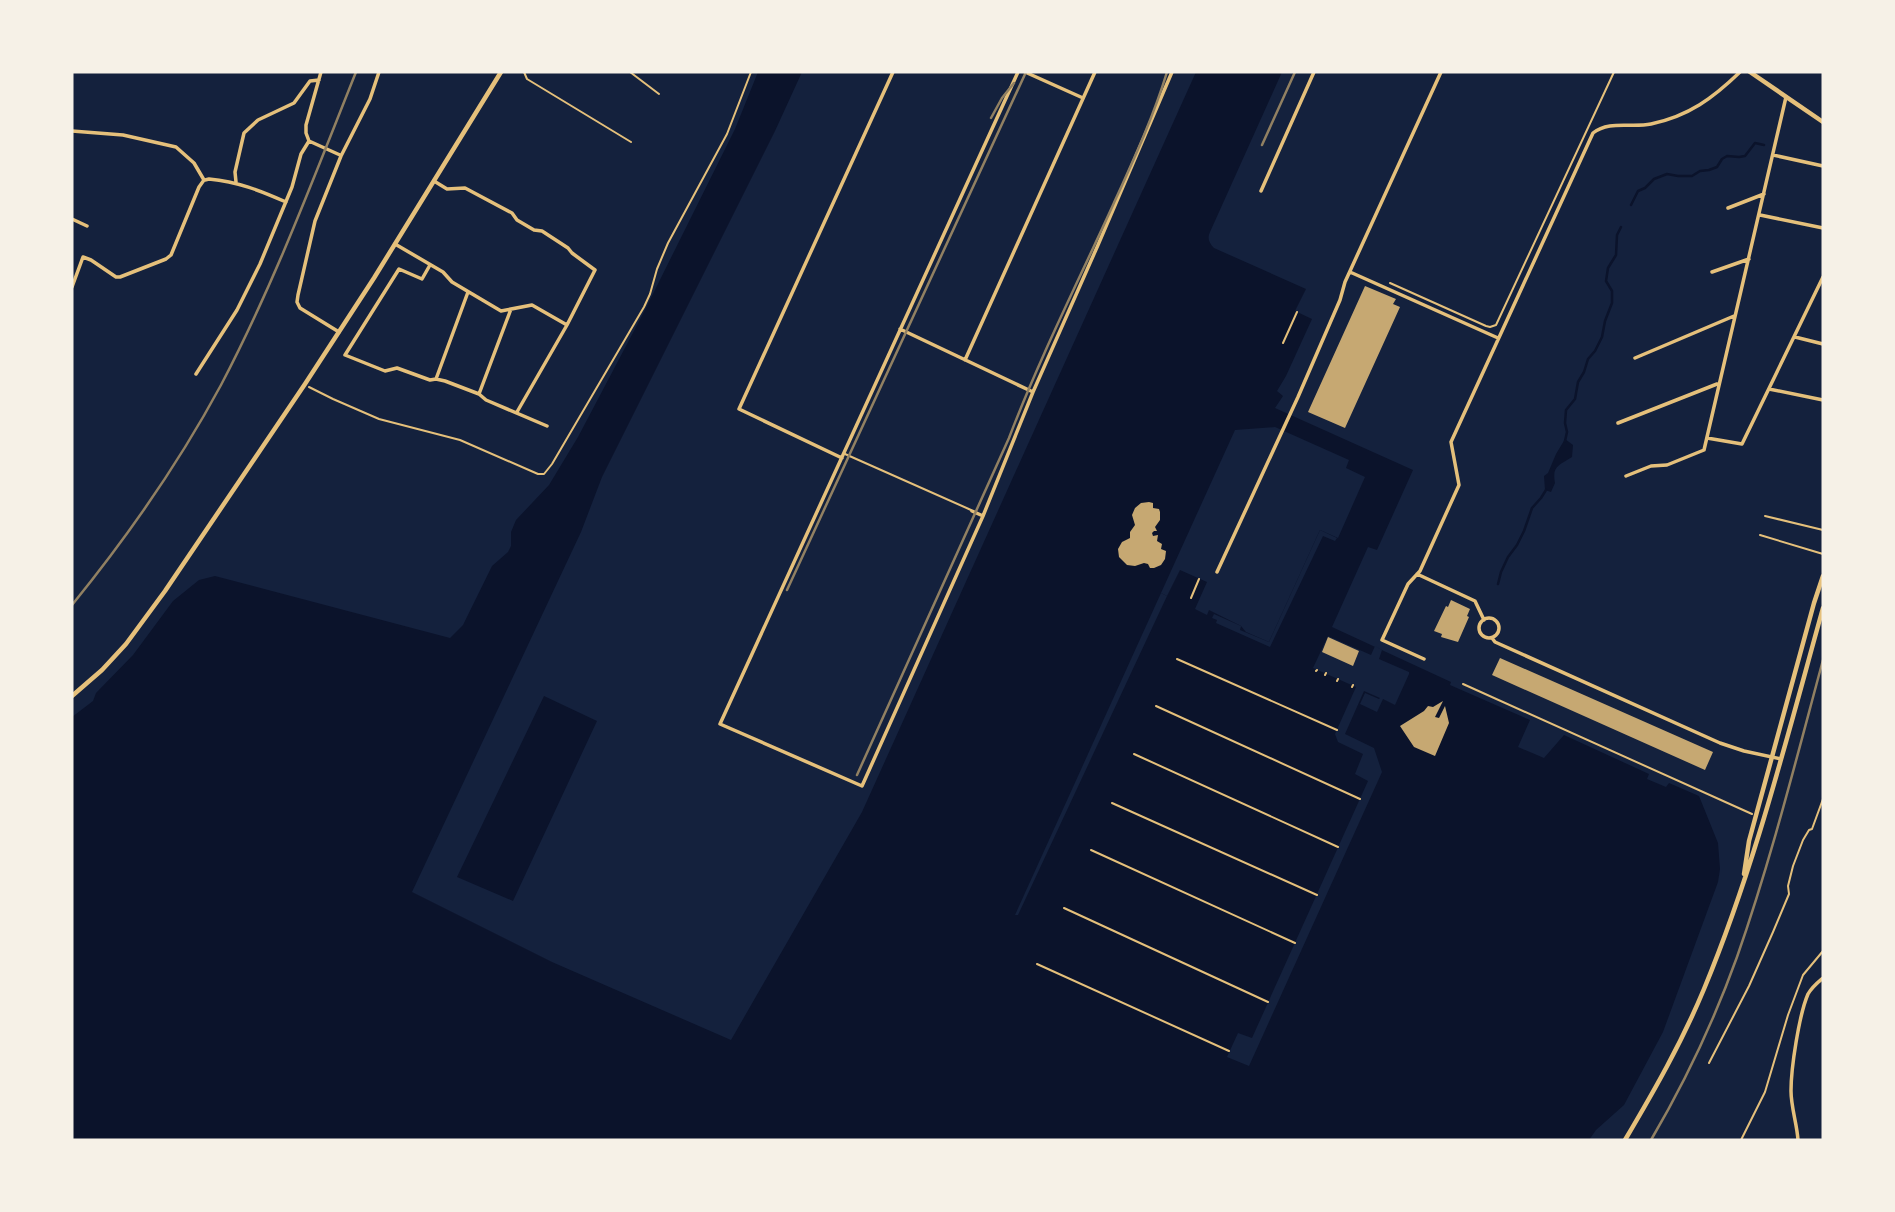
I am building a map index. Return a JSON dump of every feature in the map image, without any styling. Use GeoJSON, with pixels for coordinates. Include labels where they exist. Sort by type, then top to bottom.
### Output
{"type":"FeatureCollection","features":[{"type":"Feature","properties":{"kind":"street"},"geometry":{"type":"LineString","coordinates":[[321,72],[306,133],[309,141],[341,156]]}},
{"type":"Feature","properties":{"kind":"street"},"geometry":{"type":"LineString","coordinates":[[339,332],[300,308],[297,302],[315,221],[341,156],[370,99],[379,72]]}},
{"type":"Feature","properties":{"kind":"street"},"geometry":{"type":"LineString","coordinates":[[72,696],[102,670],[145,621],[339,332],[501,72]]}},
{"type":"Feature","properties":{"kind":"street"},"geometry":{"type":"LineString","coordinates":[[842,456],[738,409],[893,72]]}},
{"type":"Feature","properties":{"kind":"street"},"geometry":{"type":"LineString","coordinates":[[1018,72],[720,724],[862,786],[983,516],[1033,392],[1172,72]]}},
{"type":"Feature","properties":{"kind":"street"},"geometry":{"type":"LineString","coordinates":[[1025,72],[1083,97]]}},
{"type":"Feature","properties":{"kind":"street"},"geometry":{"type":"LineString","coordinates":[[965,360],[1095,72]]}},
{"type":"Feature","properties":{"kind":"street"},"geometry":{"type":"LineString","coordinates":[[1261,191],[1314,72]]}},
{"type":"Feature","properties":{"kind":"street"},"geometry":{"type":"LineString","coordinates":[[1216,572],[1282,431],[1345,282],[1441,72]]}},
{"type":"Feature","properties":{"kind":"street"},"geometry":{"type":"LineString","coordinates":[[1424,659],[1382,640],[1459,485],[1451,442],[1593,133],[1600,127],[1649,124],[1692,110],[1715,95],[1740,72]]}},
{"type":"Feature","properties":{"kind":"street"},"geometry":{"type":"LineString","coordinates":[[1749,72],[1823,122]]}},
{"type":"Feature","properties":{"kind":"street"},"geometry":{"type":"LineString","coordinates":[[236,182],[235,172],[244,133],[258,120],[294,103],[310,81],[318,80]]}},
{"type":"Feature","properties":{"kind":"street"},"geometry":{"type":"LineString","coordinates":[[1626,475],[1651,466],[1667,465],[1704,450],[1786,97]]}},
{"type":"Feature","properties":{"kind":"street"},"geometry":{"type":"LineString","coordinates":[[72,131],[123,135],[176,147],[194,163],[204,180]]}},
{"type":"Feature","properties":{"kind":"street"},"geometry":{"type":"LineString","coordinates":[[195,374],[237,310],[260,264],[292,187],[300,154],[309,141]]}},
{"type":"Feature","properties":{"kind":"street"},"geometry":{"type":"LineString","coordinates":[[1773,155],[1823,166]]}},
{"type":"Feature","properties":{"kind":"street"},"geometry":{"type":"LineString","coordinates":[[72,285],[83,257],[116,277],[166,259],[171,255],[204,180],[236,182],[286,202]]}},
{"type":"Feature","properties":{"kind":"street"},"geometry":{"type":"LineString","coordinates":[[434,181],[447,189],[465,188],[512,213],[517,220],[551,237],[595,270],[517,412]]}},
{"type":"Feature","properties":{"kind":"street"},"geometry":{"type":"LineString","coordinates":[[1728,208],[1764,194]]}},
{"type":"Feature","properties":{"kind":"street"},"geometry":{"type":"LineString","coordinates":[[1759,215],[1823,228]]}},
{"type":"Feature","properties":{"kind":"street"},"geometry":{"type":"LineString","coordinates":[[72,219],[87,226]]}},
{"type":"Feature","properties":{"kind":"street"},"geometry":{"type":"LineString","coordinates":[[395,244],[443,272],[452,282],[500,312],[532,305],[567,325]]}},
{"type":"Feature","properties":{"kind":"street"},"geometry":{"type":"LineString","coordinates":[[1712,272],[1749,258]]}},
{"type":"Feature","properties":{"kind":"street"},"geometry":{"type":"LineString","coordinates":[[430,265],[422,278],[399,269],[345,355],[385,371],[397,368],[479,394],[486,400],[547,426]]}},
{"type":"Feature","properties":{"kind":"street"},"geometry":{"type":"LineString","coordinates":[[1350,272],[1498,338]]}},
{"type":"Feature","properties":{"kind":"street"},"geometry":{"type":"LineString","coordinates":[[1707,438],[1742,444],[1821,287],[1823,277]]}},
{"type":"Feature","properties":{"kind":"street"},"geometry":{"type":"LineString","coordinates":[[436,379],[468,292]]}},
{"type":"Feature","properties":{"kind":"street"},"geometry":{"type":"LineString","coordinates":[[479,394],[511,309]]}},
{"type":"Feature","properties":{"kind":"street"},"geometry":{"type":"LineString","coordinates":[[1636,358],[1735,316]]}},
{"type":"Feature","properties":{"kind":"street"},"geometry":{"type":"LineString","coordinates":[[900,329],[1033,392]]}},
{"type":"Feature","properties":{"kind":"street"},"geometry":{"type":"LineString","coordinates":[[1794,337],[1823,344]]}},
{"type":"Feature","properties":{"kind":"street"},"geometry":{"type":"LineString","coordinates":[[1618,423],[1718,384]]}},
{"type":"Feature","properties":{"kind":"street"},"geometry":{"type":"LineString","coordinates":[[1769,389],[1823,400]]}},
{"type":"Feature","properties":{"kind":"street"},"geometry":{"type":"LineString","coordinates":[[972,511],[983,516]]}},
{"type":"Feature","properties":{"kind":"street"},"geometry":{"type":"LineString","coordinates":[[1417,574],[1475,601],[1484,620]]}},
{"type":"Feature","properties":{"kind":"street"},"geometry":{"type":"LineString","coordinates":[[1742,885],[1749,841],[1823,576]]}},
{"type":"Feature","properties":{"kind":"street"},"geometry":{"type":"LineString","coordinates":[[1625,1140],[1672,1057],[1703,990],[1758,842],[1823,608]]}},
{"type":"Feature","properties":{"kind":"street"},"geometry":{"type":"LineString","coordinates":[[1492,638],[1498,632],[1498,625],[1493,619],[1484,620],[1479,631],[1484,637],[1492,638],[1495,642],[1720,743],[1781,759]]}},
{"type":"Feature","properties":{"kind":"street"},"geometry":{"type":"LineString","coordinates":[[1798,1140],[1790,1092],[1796,1046],[1809,992],[1823,978]]}},
{"type":"Feature","properties":{"kind":"lane"},"geometry":{"type":"LineString","coordinates":[[524,72],[527,79],[631,142]]}},
{"type":"Feature","properties":{"kind":"lane"},"geometry":{"type":"LineString","coordinates":[[630,72],[659,93]]}},
{"type":"Feature","properties":{"kind":"lane"},"geometry":{"type":"LineString","coordinates":[[842,456],[972,511]]}},
{"type":"Feature","properties":{"kind":"lane"},"geometry":{"type":"LineString","coordinates":[[1765,516],[1823,530]]}},
{"type":"Feature","properties":{"kind":"lane"},"geometry":{"type":"LineString","coordinates":[[1760,535],[1823,554]]}},
{"type":"Feature","properties":{"kind":"lane"},"geometry":{"type":"LineString","coordinates":[[1741,1140],[1765,1092],[1788,1015],[1804,975],[1823,951]]}},
{"type":"Feature","properties":{"kind":"path"},"geometry":{"type":"LineString","coordinates":[[1387,282],[1486,326],[1496,325],[1614,72]]}},
{"type":"Feature","properties":{"kind":"path"},"geometry":{"type":"LineString","coordinates":[[1283,343],[1297,312]]}},
{"type":"Feature","properties":{"kind":"path"},"geometry":{"type":"LineString","coordinates":[[1191,598],[1199,579]]}},
{"type":"Feature","properties":{"kind":"path"},"geometry":{"type":"LineString","coordinates":[[1177,659],[1337,730]]}},
{"type":"Feature","properties":{"kind":"path"},"geometry":{"type":"LineString","coordinates":[[1463,684],[1756,816]]}},
{"type":"Feature","properties":{"kind":"path"},"geometry":{"type":"LineString","coordinates":[[1156,706],[1360,799]]}},
{"type":"Feature","properties":{"kind":"path"},"geometry":{"type":"LineString","coordinates":[[1134,754],[1338,847]]}},
{"type":"Feature","properties":{"kind":"path"},"geometry":{"type":"LineString","coordinates":[[1709,1063],[1749,986],[1773,932],[1789,894],[1788,886],[1802,840],[1812,829],[1823,799]]}},
{"type":"Feature","properties":{"kind":"path"},"geometry":{"type":"LineString","coordinates":[[1112,803],[1317,895]]}},
{"type":"Feature","properties":{"kind":"path"},"geometry":{"type":"LineString","coordinates":[[1091,850],[1295,943]]}},
{"type":"Feature","properties":{"kind":"path"},"geometry":{"type":"LineString","coordinates":[[1064,908],[1268,1002]]}},
{"type":"Feature","properties":{"kind":"path"},"geometry":{"type":"LineString","coordinates":[[1037,964],[1229,1051]]}},
{"type":"Feature","properties":{"kind":"water"},"geometry":{"type":"Polygon","coordinates":[[[758,72],[802,72],[602,477],[581,532],[412,892],[552,962],[731,1040],[862,812],[1196,72],[1282,72],[1210,232],[1209,240],[1214,248],[1306,289],[1295,311],[1312,319],[1277,391],[1283,396],[1275,408],[1413,470],[1377,550],[1368,547],[1332,627],[1451,682],[1450,685],[1530,720],[1518,747],[1544,758],[1564,735],[1649,774],[1647,779],[1666,787],[1669,783],[1699,796],[1718,843],[1718,882],[1663,1032],[1624,1105],[1596,1130],[1589,1140],[72,1140],[72,717],[93,701],[96,693],[133,655],[173,601],[199,580],[215,576],[450,638],[463,625],[492,566],[508,552],[516,520],[549,485],[578,437],[735,129],[758,72]],[[1275,427],[1235,430],[1161,593],[1167,596],[1180,570],[1207,582],[1195,609],[1207,615],[1209,610],[1269,642],[1320,530],[1338,538],[1365,477],[1346,468],[1349,460],[1275,427]]]}},
{"type":"Feature","properties":{"kind":"water"},"geometry":{"type":"Polygon","coordinates":[[[1565,439],[1573,445],[1572,457],[1555,470],[1555,483],[1551,492],[1545,490],[1544,476],[1565,439]]]}},
{"type":"Feature","properties":{"kind":"water"},"geometry":{"type":"Polygon","coordinates":[[[544,696],[597,721],[513,901],[457,877],[544,696]]]}},
{"type":"Feature","properties":{"kind":"pier"},"geometry":{"type":"Polygon","coordinates":[[[1320,530],[1337,538],[1335,541],[1323,536],[1270,647],[1216,623],[1217,620],[1212,618],[1214,614],[1241,626],[1240,630],[1269,642],[1320,530]]]}},
{"type":"Feature","properties":{"kind":"pier"},"geometry":{"type":"Polygon","coordinates":[[[1161,593],[1167,596],[1018,915],[1015,915],[1161,593]]]}},
{"type":"Feature","properties":{"kind":"pier"},"geometry":{"type":"Polygon","coordinates":[[[1328,636],[1371,655],[1375,646],[1382,650],[1379,659],[1409,674],[1395,705],[1383,699],[1377,712],[1360,704],[1365,693],[1380,698],[1364,691],[1345,734],[1374,748],[1382,772],[1249,1066],[1227,1057],[1238,1033],[1252,1038],[1368,781],[1355,774],[1363,754],[1338,742],[1335,734],[1356,687],[1313,668],[1328,636]]]}},
{"type":"Feature","properties":{"kind":"building"},"geometry":{"type":"Polygon","coordinates":[[[1365,286],[1396,299],[1393,304],[1400,307],[1345,428],[1308,412],[1365,286]]]}},
{"type":"Feature","properties":{"kind":"building"},"geometry":{"type":"Polygon","coordinates":[[[1149,502],[1160,512],[1160,520],[1155,527],[1157,531],[1152,533],[1153,536],[1158,535],[1157,541],[1162,544],[1161,549],[1166,551],[1165,559],[1161,565],[1154,568],[1144,563],[1127,565],[1119,557],[1118,549],[1122,542],[1130,538],[1130,532],[1135,525],[1132,515],[1135,508],[1141,503],[1149,502]]]}},
{"type":"Feature","properties":{"kind":"building"},"geometry":{"type":"Polygon","coordinates":[[[1451,600],[1470,609],[1458,642],[1441,637],[1442,634],[1434,631],[1451,600]]]}},
{"type":"Feature","properties":{"kind":"building"},"geometry":{"type":"Polygon","coordinates":[[[1328,637],[1359,651],[1353,666],[1322,652],[1328,637]]]}},
{"type":"Feature","properties":{"kind":"building"},"geometry":{"type":"Polygon","coordinates":[[[1500,658],[1713,752],[1705,770],[1492,675],[1500,658]]]}},
{"type":"Feature","properties":{"kind":"building"},"geometry":{"type":"Polygon","coordinates":[[[1443,701],[1435,717],[1439,718],[1445,706],[1449,723],[1435,756],[1414,747],[1400,726],[1428,706],[1433,707],[1443,701]]]}},
{"type":"Feature","properties":{"kind":"waterway"},"geometry":{"type":"LineString","coordinates":[[1631,205],[1638,191],[1654,179],[1667,174],[1692,176],[1717,167],[1727,156],[1745,156],[1755,143],[1764,145]]}},
{"type":"Feature","properties":{"kind":"waterway"},"geometry":{"type":"LineString","coordinates":[[1565,441],[1566,410],[1575,399],[1578,382],[1588,359],[1602,337],[1612,303],[1612,291],[1606,281],[1608,268],[1616,255],[1617,235],[1621,227]]}},
{"type":"Feature","properties":{"kind":"waterway"},"geometry":{"type":"LineString","coordinates":[[1498,584],[1501,572],[1524,531],[1532,508],[1546,490]]}},
{"type":"Feature","properties":{"kind":"railway"},"geometry":{"type":"LineString","coordinates":[[72,605],[152,498],[221,385],[276,269],[356,72]]}},
{"type":"Feature","properties":{"kind":"railway"},"geometry":{"type":"LineString","coordinates":[[787,590],[1026,72]]}},
{"type":"Feature","properties":{"kind":"railway"},"geometry":{"type":"LineString","coordinates":[[857,775],[1135,156],[1167,72]]}},
{"type":"Feature","properties":{"kind":"railway"},"geometry":{"type":"LineString","coordinates":[[1262,145],[1295,72]]}},
{"type":"Feature","properties":{"kind":"railway"},"geometry":{"type":"LineString","coordinates":[[991,118],[1014,83]]}},
{"type":"Feature","properties":{"kind":"railway"},"geometry":{"type":"LineString","coordinates":[[1651,1140],[1698,1051],[1737,957],[1772,847],[1823,660]]}}]}
